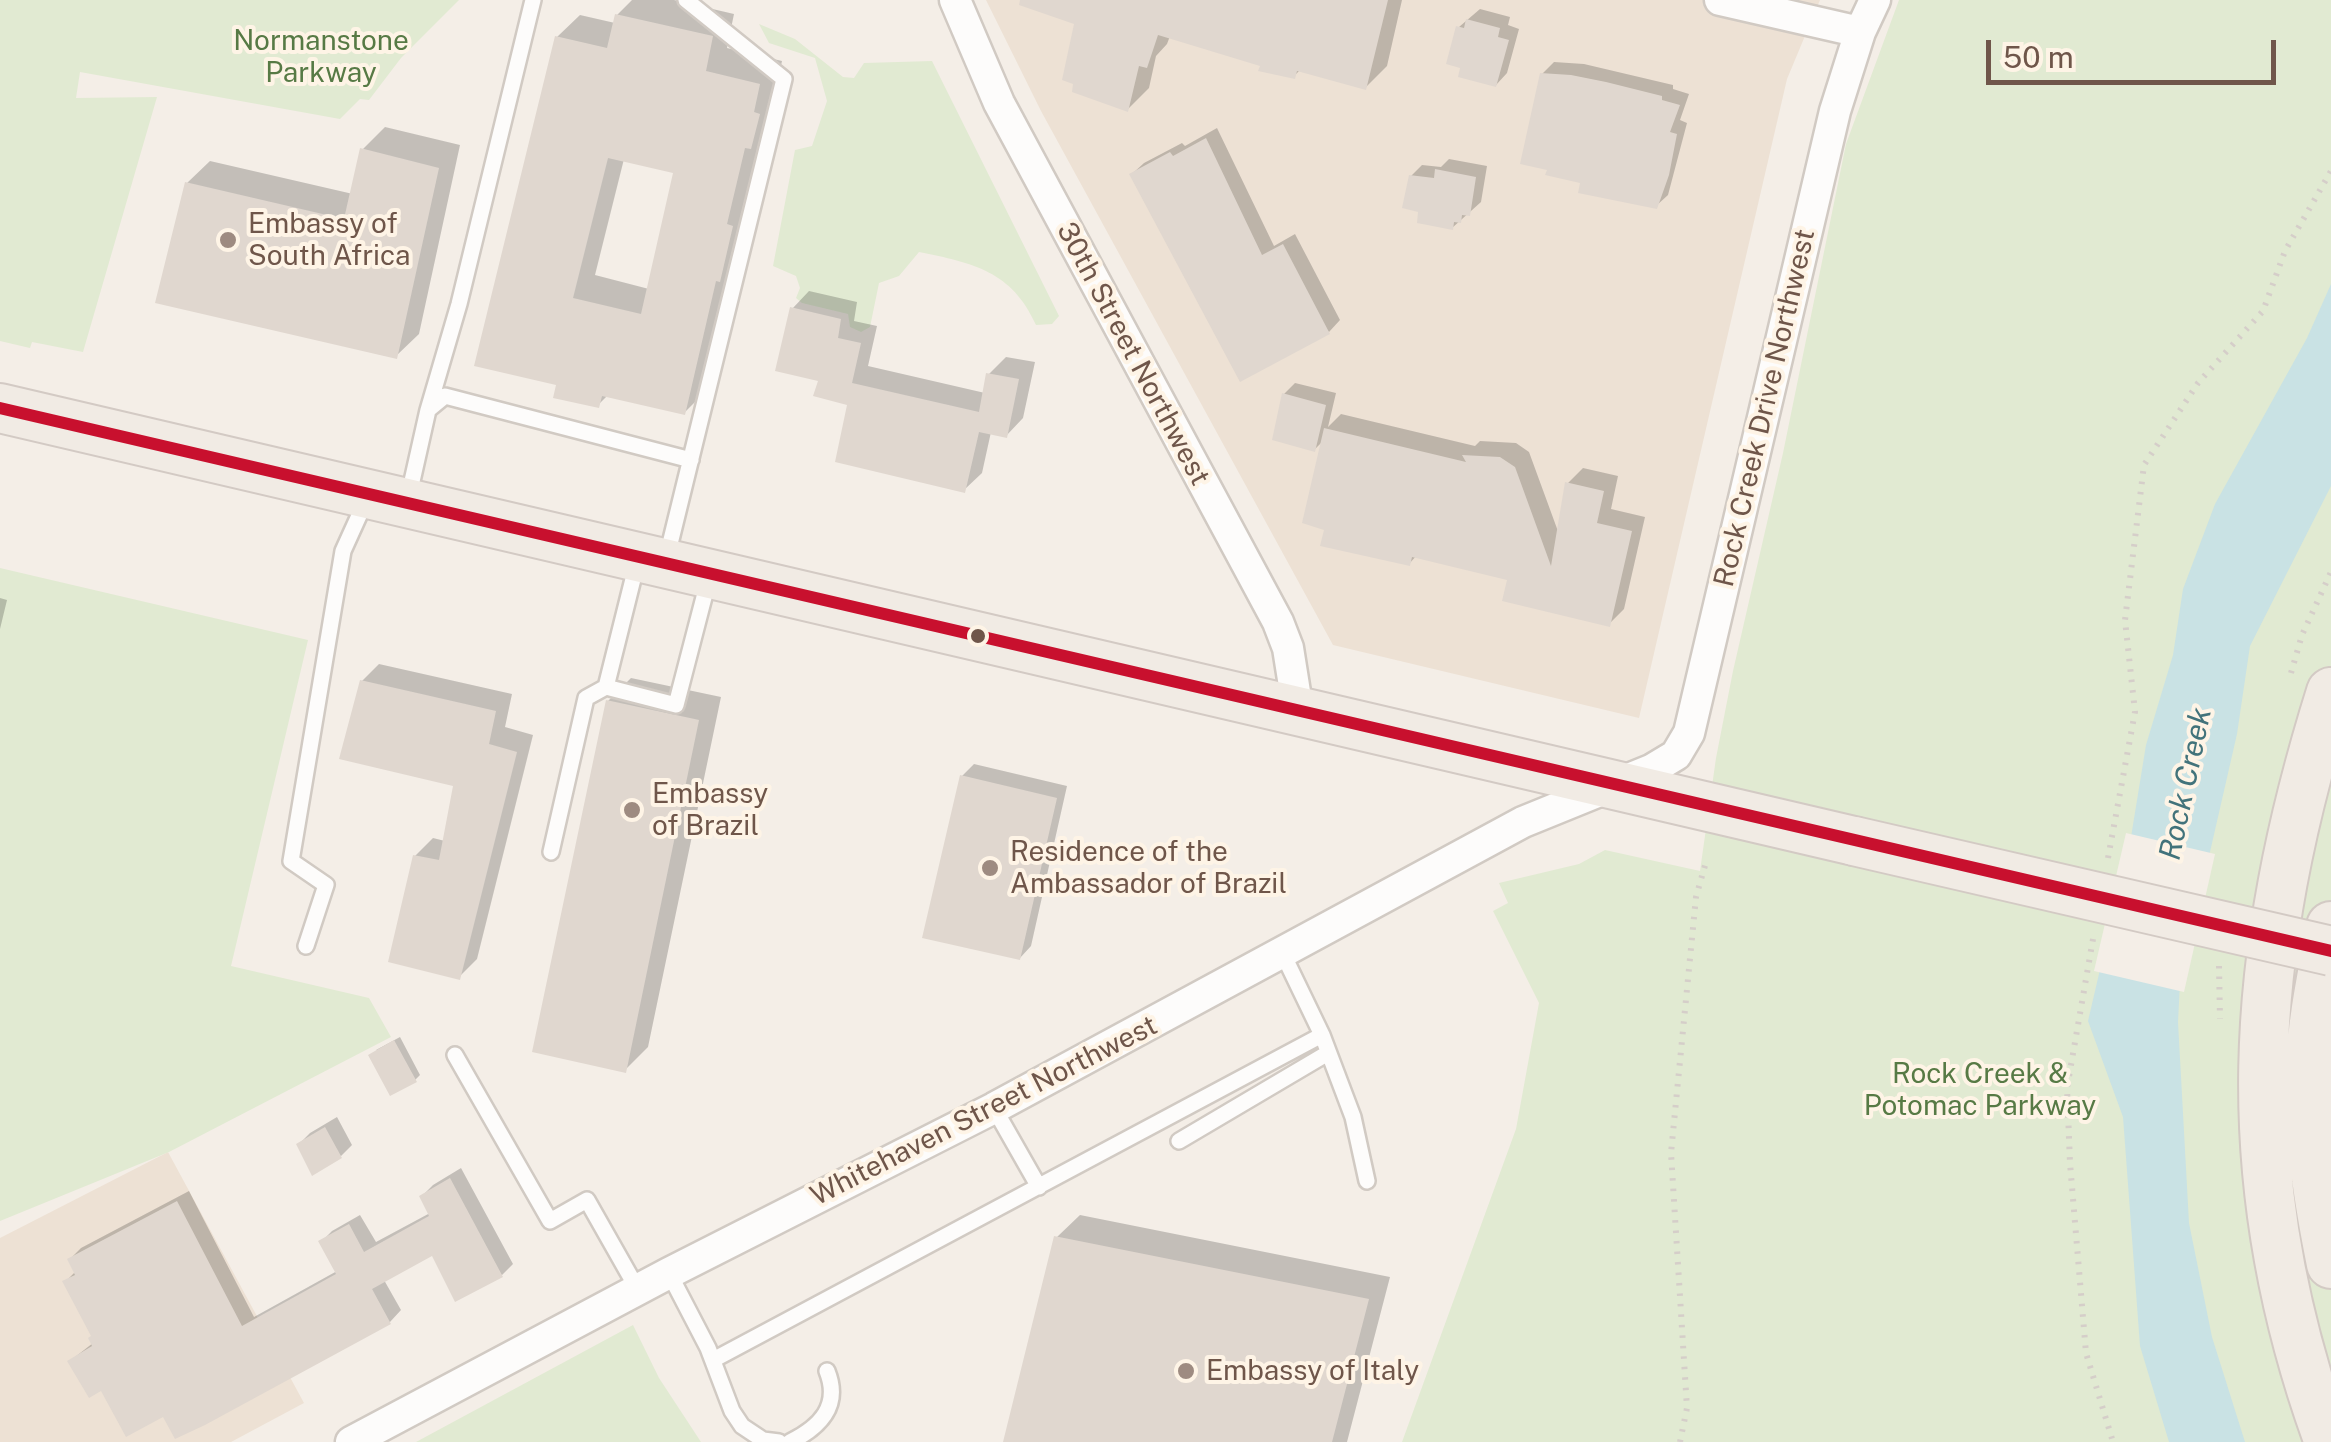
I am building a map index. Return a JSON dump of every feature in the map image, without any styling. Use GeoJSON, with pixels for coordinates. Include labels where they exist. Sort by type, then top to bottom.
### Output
{"type":"FeatureCollection","features":[{"type":"Feature","properties":{"kind":"main road"},"geometry":{"type":"LineString","coordinates":[[0,408],[2331,951]]}},
{"type":"Feature","properties":{"kind":"main road"},"geometry":{"type":"LineString","coordinates":[[2330,1442],[2310,1388],[2276,1249],[2266,1184],[2262,1111],[2264,1022],[2284,871],[2331,692]]}},
{"type":"Feature","properties":{"kind":"main road"},"geometry":{"type":"LineString","coordinates":[[2331,926],[2316,1007],[2310,1070],[2318,1201],[2331,1264]]}},
{"type":"Feature","properties":{"kind":"street","name":"30th Street Northwest"},"geometry":{"type":"LineString","coordinates":[[955,0],[999,104],[1278,622],[1288,648],[1298,711]]}},
{"type":"Feature","properties":{"kind":"street"},"geometry":{"type":"LineString","coordinates":[[1720,0],[1860,32]]}},
{"type":"Feature","properties":{"kind":"street","name":"Rock Creek Drive Northwest"},"geometry":{"type":"LineString","coordinates":[[1619,784],[1676,755],[1689,734],[1835,110],[1860,32],[1875,0]]}},
{"type":"Feature","properties":{"kind":"street","name":"Whitehaven Street Northwest"},"geometry":{"type":"LineString","coordinates":[[351,1442],[669,1273],[994,1108],[1523,822],[1619,784]]}},
{"type":"Feature","properties":{"kind":"lane"},"geometry":{"type":"LineString","coordinates":[[306,946],[326,885],[291,861],[343,551],[388,499],[428,410],[459,304],[532,0]]}},
{"type":"Feature","properties":{"kind":"lane"},"geometry":{"type":"LineString","coordinates":[[552,852],[586,698],[606,687],[690,460],[784,80],[686,0]]}},
{"type":"Feature","properties":{"kind":"lane"},"geometry":{"type":"LineString","coordinates":[[428,410],[445,396],[690,460]]}},
{"type":"Feature","properties":{"kind":"lane"},"geometry":{"type":"LineString","coordinates":[[606,687],[676,705],[710,576]]}},
{"type":"Feature","properties":{"kind":"lane"},"geometry":{"type":"LineString","coordinates":[[1283,954],[1322,1035],[1353,1116],[1367,1181]]}},
{"type":"Feature","properties":{"kind":"lane"},"geometry":{"type":"LineString","coordinates":[[713,1360],[1322,1035]]}},
{"type":"Feature","properties":{"kind":"lane"},"geometry":{"type":"LineString","coordinates":[[1179,1141],[1328,1053]]}},
{"type":"Feature","properties":{"kind":"lane"},"geometry":{"type":"LineString","coordinates":[[456,1055],[550,1221],[588,1200],[638,1290]]}},
{"type":"Feature","properties":{"kind":"lane"},"geometry":{"type":"LineString","coordinates":[[994,1108],[1039,1187]]}},
{"type":"Feature","properties":{"kind":"lane"},"geometry":{"type":"LineString","coordinates":[[669,1273],[713,1360],[732,1411],[742,1426],[763,1440],[778,1442]]}},
{"type":"Feature","properties":{"kind":"lane"},"geometry":{"type":"LineString","coordinates":[[790,1442],[812,1432],[827,1414],[833,1397],[827,1371]]}},
{"type":"Feature","properties":{"kind":"path"},"geometry":{"type":"LineString","coordinates":[[2106,866],[2134,712],[2125,620],[2144,464],[2198,383],[2263,312],[2284,250],[2331,171]]}},
{"type":"Feature","properties":{"kind":"path"},"geometry":{"type":"LineString","coordinates":[[1680,1442],[1686,1408],[1671,1152],[1696,897],[1706,862]]}},
{"type":"Feature","properties":{"kind":"path"},"geometry":{"type":"LineString","coordinates":[[2096,924],[2067,1088],[2086,1353],[2113,1442]]}},
{"type":"Feature","properties":{"kind":"shaded area"},"geometry":{"type":"Polygon","coordinates":[[[986,0],[1820,0],[1787,79],[1639,718],[1333,645],[1041,111],[986,0]]]}},
{"type":"Feature","properties":{"kind":"shaded area"},"geometry":{"type":"Polygon","coordinates":[[[168,1152],[304,1403],[231,1442],[0,1442],[0,1238],[168,1152]]]}},
{"type":"Feature","properties":{"kind":"green space","name":"Normanstone Parkway"},"geometry":{"type":"Polygon","coordinates":[[[0,0],[459,0],[401,58],[369,100],[360,99],[340,119],[80,72],[76,98],[157,97],[83,352],[32,342],[30,348],[0,341],[0,0]]]}},
{"type":"Feature","properties":{"kind":"green space","name":"Rock Creek & Potomac Parkway"},"geometry":{"type":"Polygon","coordinates":[[[1899,0],[2331,0],[2331,1442],[1402,1442],[1516,1129],[1539,1003],[1493,911],[1508,903],[1499,883],[1579,864],[1605,850],[1700,871],[1733,671],[1783,453],[1846,144],[1899,0]]]}},
{"type":"Feature","properties":{"kind":"green space"},"geometry":{"type":"Polygon","coordinates":[[[759,24],[795,39],[843,77],[854,78],[864,63],[932,61],[1059,316],[1052,324],[1036,325],[1015,292],[989,272],[919,252],[899,276],[879,283],[870,327],[861,332],[850,327],[848,314],[802,303],[796,298],[800,288],[796,276],[773,266],[795,150],[812,146],[827,101],[815,58],[769,43],[759,24]]]}},
{"type":"Feature","properties":{"kind":"green space"},"geometry":{"type":"Polygon","coordinates":[[[0,568],[308,640],[231,966],[369,998],[391,1037],[169,1152],[0,1221],[0,568]]]}},
{"type":"Feature","properties":{"kind":"green space"},"geometry":{"type":"Polygon","coordinates":[[[633,1325],[659,1378],[701,1442],[416,1442],[633,1325]]]}},
{"type":"Feature","properties":{"kind":"water","name":"Rock Creek"},"geometry":{"type":"Polygon","coordinates":[[[2331,284],[2331,486],[2250,646],[2237,734],[2180,983],[2178,1022],[2189,1223],[2212,1337],[2245,1442],[2169,1442],[2140,1346],[2123,1117],[2088,1021],[2131,837],[2146,745],[2173,655],[2183,589],[2215,504],[2307,338],[2331,284]]]}},
{"type":"Feature","properties":{"kind":"pier"},"geometry":{"type":"Polygon","coordinates":[[[2126,833],[2215,854],[2184,992],[2094,971],[2126,833]]]}},
{"type":"Feature","properties":{"kind":"building"},"geometry":{"type":"Polygon","coordinates":[[[1020,0],[1388,0],[1366,90],[1297,71],[1295,79],[1258,71],[1260,66],[1158,35],[1147,68],[1139,66],[1128,112],[1072,92],[1073,84],[1062,80],[1074,24],[1019,5],[1020,0]]]}},
{"type":"Feature","properties":{"kind":"building"},"geometry":{"type":"Polygon","coordinates":[[[615,14],[713,36],[706,71],[760,84],[754,112],[760,114],[751,149],[745,148],[727,224],[733,226],[685,415],[602,396],[599,408],[553,398],[556,385],[474,366],[555,36],[607,48],[615,14]],[[608,158],[573,298],[641,314],[673,173],[608,158]]]}},
{"type":"Feature","properties":{"kind":"building"},"geometry":{"type":"Polygon","coordinates":[[[1466,19],[1500,28],[1498,37],[1509,40],[1496,87],[1458,77],[1460,68],[1446,64],[1456,26],[1464,28],[1466,19]]]}},
{"type":"Feature","properties":{"kind":"building"},"geometry":{"type":"Polygon","coordinates":[[[1540,73],[1606,82],[1662,96],[1662,100],[1680,105],[1670,132],[1677,134],[1669,175],[1657,209],[1578,193],[1580,183],[1520,164],[1540,73]]]}},
{"type":"Feature","properties":{"kind":"building"},"geometry":{"type":"Polygon","coordinates":[[[1206,138],[1262,255],[1283,244],[1330,334],[1240,382],[1129,174],[1206,138]]]}},
{"type":"Feature","properties":{"kind":"building","name":"Embassy of South Africa"},"geometry":{"type":"Polygon","coordinates":[[[360,148],[439,168],[397,359],[155,303],[185,182],[344,219],[360,148]]]}},
{"type":"Feature","properties":{"kind":"building"},"geometry":{"type":"Polygon","coordinates":[[[1435,169],[1476,177],[1470,216],[1462,215],[1461,223],[1454,222],[1453,230],[1417,223],[1418,212],[1402,208],[1409,175],[1434,178],[1435,169]]]}},
{"type":"Feature","properties":{"kind":"building"},"geometry":{"type":"Polygon","coordinates":[[[790,307],[841,319],[838,338],[861,343],[852,383],[979,412],[986,373],[1019,379],[1007,438],[979,432],[965,493],[835,462],[847,405],[813,396],[818,381],[775,371],[790,307]]]}},
{"type":"Feature","properties":{"kind":"building"},"geometry":{"type":"Polygon","coordinates":[[[1282,393],[1326,405],[1315,452],[1272,440],[1282,393]]]}},
{"type":"Feature","properties":{"kind":"building"},"geometry":{"type":"Polygon","coordinates":[[[1324,428],[1466,462],[1462,455],[1500,457],[1515,467],[1551,566],[1565,482],[1604,491],[1597,523],[1632,531],[1610,627],[1502,601],[1507,580],[1412,557],[1410,566],[1320,546],[1324,530],[1302,523],[1324,428]]]}},
{"type":"Feature","properties":{"kind":"building"},"geometry":{"type":"Polygon","coordinates":[[[360,680],[496,711],[489,744],[517,752],[460,980],[388,962],[413,855],[439,860],[453,786],[339,759],[360,680]]]}},
{"type":"Feature","properties":{"kind":"building","name":"Embassy of Brazil"},"geometry":{"type":"Polygon","coordinates":[[[606,700],[699,720],[626,1073],[532,1052],[606,700]]]}},
{"type":"Feature","properties":{"kind":"building","name":"Residence of the Ambassador of Brazil"},"geometry":{"type":"Polygon","coordinates":[[[960,775],[1057,798],[1020,960],[922,938],[960,775]]]}},
{"type":"Feature","properties":{"kind":"building"},"geometry":{"type":"Polygon","coordinates":[[[394,1040],[417,1082],[390,1096],[368,1055],[394,1040]]]}},
{"type":"Feature","properties":{"kind":"building"},"geometry":{"type":"Polygon","coordinates":[[[325,1127],[342,1158],[312,1176],[296,1144],[325,1127]]]}},
{"type":"Feature","properties":{"kind":"building"},"geometry":{"type":"Polygon","coordinates":[[[450,1178],[503,1277],[455,1302],[432,1256],[372,1289],[391,1324],[205,1425],[175,1439],[163,1417],[126,1437],[101,1391],[89,1398],[67,1361],[92,1346],[88,1338],[91,1336],[62,1281],[75,1275],[67,1259],[177,1201],[242,1326],[336,1274],[318,1241],[349,1224],[364,1252],[429,1216],[419,1196],[450,1178]]]}},
{"type":"Feature","properties":{"kind":"building","name":"Embassy of Italy"},"geometry":{"type":"Polygon","coordinates":[[[1054,1236],[1369,1299],[1332,1442],[1003,1442],[1054,1236]]]}},
{"type":"Feature","properties":{"kind":"transit line"},"geometry":{"type":"LineString","coordinates":[[0,408],[2331,951]]}},
{"type":"Feature","properties":{"kind":"place","name":"Embassy of South Africa"},"geometry":{"type":"Point","coordinates":[228,240]}},
{"type":"Feature","properties":{"kind":"place","name":"Embassy of Brazil"},"geometry":{"type":"Point","coordinates":[632,810]}},
{"type":"Feature","properties":{"kind":"place","name":"Residence of the Ambassador of Brazil"},"geometry":{"type":"Point","coordinates":[990,868]}},
{"type":"Feature","properties":{"kind":"place","name":"Embassy of Italy"},"geometry":{"type":"Point","coordinates":[1186,1371]}}]}
